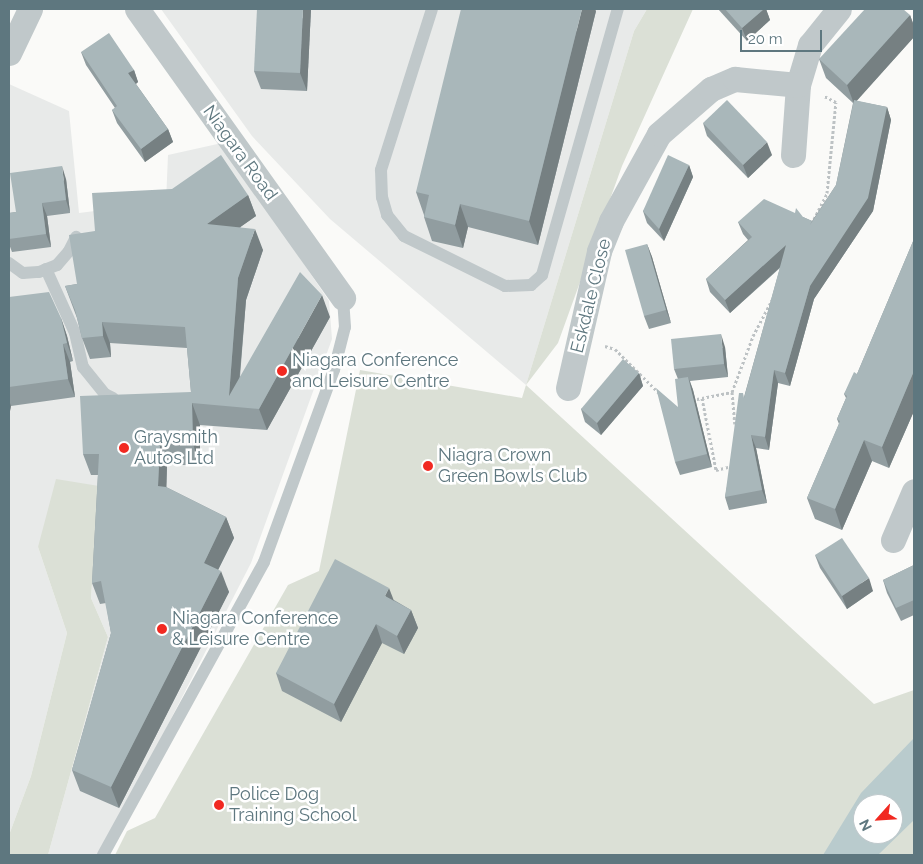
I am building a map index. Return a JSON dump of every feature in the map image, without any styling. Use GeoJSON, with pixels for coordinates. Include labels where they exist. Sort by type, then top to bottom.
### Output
{"type":"FeatureCollection","features":[{"type":"Feature","properties":{"kind":"street"},"geometry":{"type":"LineString","coordinates":[[9,53],[30,9]]}},
{"type":"Feature","properties":{"kind":"street","name":"Niagara Road"},"geometry":{"type":"LineString","coordinates":[[137,9],[343,298]]}},
{"type":"Feature","properties":{"kind":"street"},"geometry":{"type":"LineString","coordinates":[[793,155],[798,84],[810,45],[839,9]]}},
{"type":"Feature","properties":{"kind":"street","name":"Eskdale Close"},"geometry":{"type":"LineString","coordinates":[[568,388],[581,338],[599,251],[611,221],[660,134],[711,89],[735,79],[798,84]]}},
{"type":"Feature","properties":{"kind":"street"},"geometry":{"type":"LineString","coordinates":[[893,540],[914,491]]}},
{"type":"Feature","properties":{"kind":"lane"},"geometry":{"type":"LineString","coordinates":[[432,9],[381,170],[382,197],[387,215],[404,236],[505,286],[531,285],[542,275],[618,9]]}},
{"type":"Feature","properties":{"kind":"lane"},"geometry":{"type":"LineString","coordinates":[[9,263],[23,273],[57,265],[69,251],[76,237]]}},
{"type":"Feature","properties":{"kind":"lane"},"geometry":{"type":"LineString","coordinates":[[46,269],[75,333],[83,367],[104,394],[113,398]]}},
{"type":"Feature","properties":{"kind":"lane"},"geometry":{"type":"LineString","coordinates":[[104,855],[264,562],[334,370],[345,327],[343,298]]}},
{"type":"Feature","properties":{"kind":"path"},"geometry":{"type":"LineString","coordinates":[[798,84],[836,102],[827,193],[810,227]]}},
{"type":"Feature","properties":{"kind":"path"},"geometry":{"type":"LineString","coordinates":[[736,428],[732,392],[753,336],[775,294]]}},
{"type":"Feature","properties":{"kind":"path"},"geometry":{"type":"LineString","coordinates":[[581,338],[615,349],[663,397]]}},
{"type":"Feature","properties":{"kind":"path"},"geometry":{"type":"LineString","coordinates":[[686,401],[732,392]]}},
{"type":"Feature","properties":{"kind":"path"},"geometry":{"type":"LineString","coordinates":[[702,398],[716,470],[740,464]]}},
{"type":"Feature","properties":{"kind":"shaded area"},"geometry":{"type":"Polygon","coordinates":[[[161,9],[647,9],[634,31],[526,385],[330,219],[252,136],[161,9]]]}},
{"type":"Feature","properties":{"kind":"shaded area"},"geometry":{"type":"Polygon","coordinates":[[[647,9],[693,9],[622,166],[558,343],[526,385],[874,704],[914,690],[914,855],[115,855],[127,831],[155,818],[288,585],[319,571],[360,370],[522,398],[634,31],[647,9]]]}},
{"type":"Feature","properties":{"kind":"shaded area"},"geometry":{"type":"Polygon","coordinates":[[[9,84],[69,111],[79,213],[166,202],[168,155],[222,143],[329,301],[332,339],[251,563],[101,855],[48,855],[108,637],[91,598],[99,486],[38,547],[67,633],[31,776],[9,835],[9,84]]]}},
{"type":"Feature","properties":{"kind":"shaded area"},"geometry":{"type":"Polygon","coordinates":[[[56,479],[99,486],[91,598],[108,637],[48,855],[9,855],[9,835],[31,776],[67,633],[38,547],[56,479]]]}},
{"type":"Feature","properties":{"kind":"shaded area"},"geometry":{"type":"Polygon","coordinates":[[[914,738],[914,820],[903,831],[903,794],[860,794],[914,738]]]}},
{"type":"Feature","properties":{"kind":"shaded area"},"geometry":{"type":"Polygon","coordinates":[[[853,806],[853,844],[889,844],[878,855],[823,855],[853,806]]]}},
{"type":"Feature","properties":{"kind":"building"},"geometry":{"type":"Polygon","coordinates":[[[257,9],[303,9],[300,73],[254,71],[257,9]]]}},
{"type":"Feature","properties":{"kind":"building"},"geometry":{"type":"Polygon","coordinates":[[[461,9],[582,9],[529,221],[460,204],[455,225],[424,217],[429,195],[416,192],[461,9]]]}},
{"type":"Feature","properties":{"kind":"building"},"geometry":{"type":"Polygon","coordinates":[[[725,9],[764,9],[742,28],[725,9]]]}},
{"type":"Feature","properties":{"kind":"building"},"geometry":{"type":"Polygon","coordinates":[[[865,9],[903,9],[910,15],[847,85],[819,59],[865,9]]]}},
{"type":"Feature","properties":{"kind":"building"},"geometry":{"type":"Polygon","coordinates":[[[109,33],[134,70],[128,73],[168,129],[141,149],[112,110],[117,106],[81,52],[109,33]]]}},
{"type":"Feature","properties":{"kind":"building"},"geometry":{"type":"Polygon","coordinates":[[[727,100],[767,142],[743,165],[703,123],[727,100]]]}},
{"type":"Feature","properties":{"kind":"building"},"geometry":{"type":"Polygon","coordinates":[[[854,100],[887,107],[868,198],[810,286],[785,373],[774,370],[765,437],[751,435],[762,490],[725,497],[739,393],[743,393],[744,398],[786,245],[725,300],[706,279],[752,237],[738,222],[764,199],[795,213],[796,208],[803,217],[812,221],[810,225],[836,185],[854,100]]]}},
{"type":"Feature","properties":{"kind":"building"},"geometry":{"type":"Polygon","coordinates":[[[221,155],[248,195],[207,224],[255,229],[238,278],[229,396],[300,272],[322,295],[259,409],[192,403],[193,444],[160,444],[158,486],[166,487],[226,517],[204,563],[221,571],[111,787],[72,770],[111,633],[101,581],[92,583],[99,454],[83,454],[80,396],[191,392],[185,327],[102,322],[103,336],[82,338],[75,310],[65,286],[77,284],[69,235],[95,231],[92,193],[172,189],[221,155]]]}},
{"type":"Feature","properties":{"kind":"building"},"geometry":{"type":"Polygon","coordinates":[[[668,155],[689,165],[659,229],[643,211],[668,155]]]}},
{"type":"Feature","properties":{"kind":"building"},"geometry":{"type":"Polygon","coordinates":[[[62,166],[66,200],[42,203],[46,234],[9,239],[9,213],[16,212],[10,173],[62,166]]]}},
{"type":"Feature","properties":{"kind":"building"},"geometry":{"type":"Polygon","coordinates":[[[914,239],[914,371],[882,447],[864,440],[835,509],[807,498],[840,421],[837,419],[847,396],[844,394],[854,372],[857,374],[914,239]]]}},
{"type":"Feature","properties":{"kind":"building"},"geometry":{"type":"Polygon","coordinates":[[[647,244],[666,310],[644,316],[625,250],[647,244]]]}},
{"type":"Feature","properties":{"kind":"building"},"geometry":{"type":"Polygon","coordinates":[[[49,292],[61,318],[67,343],[63,344],[68,379],[9,387],[9,297],[49,292]]]}},
{"type":"Feature","properties":{"kind":"building"},"geometry":{"type":"Polygon","coordinates":[[[721,334],[724,364],[674,369],[671,339],[721,334]]]}},
{"type":"Feature","properties":{"kind":"building"},"geometry":{"type":"Polygon","coordinates":[[[623,359],[639,373],[597,423],[581,409],[623,359]]]}},
{"type":"Feature","properties":{"kind":"building"},"geometry":{"type":"Polygon","coordinates":[[[688,377],[707,454],[675,462],[656,388],[678,407],[675,379],[688,377]]]}},
{"type":"Feature","properties":{"kind":"building"},"geometry":{"type":"Polygon","coordinates":[[[842,538],[869,578],[842,596],[815,555],[842,538]]]}},
{"type":"Feature","properties":{"kind":"building"},"geometry":{"type":"Polygon","coordinates":[[[335,559],[389,588],[385,596],[411,610],[397,636],[376,624],[334,704],[276,673],[335,559]]]}},
{"type":"Feature","properties":{"kind":"building"},"geometry":{"type":"Polygon","coordinates":[[[914,565],[914,600],[896,608],[883,580],[914,565]]]}},
{"type":"Feature","properties":{"kind":"place","name":"Niagara Conference and Leisure Centre"},"geometry":{"type":"Point","coordinates":[282,371]}},
{"type":"Feature","properties":{"kind":"place","name":"Graysmith Autos Ltd"},"geometry":{"type":"Point","coordinates":[124,448]}},
{"type":"Feature","properties":{"kind":"place","name":"Niagra Crown Green Bowls Club"},"geometry":{"type":"Point","coordinates":[428,466]}},
{"type":"Feature","properties":{"kind":"place","name":"Niagara Conference & Leisure Centre"},"geometry":{"type":"Point","coordinates":[162,629]}},
{"type":"Feature","properties":{"kind":"place","name":"Police Dog Training School"},"geometry":{"type":"Point","coordinates":[219,805]}}]}
